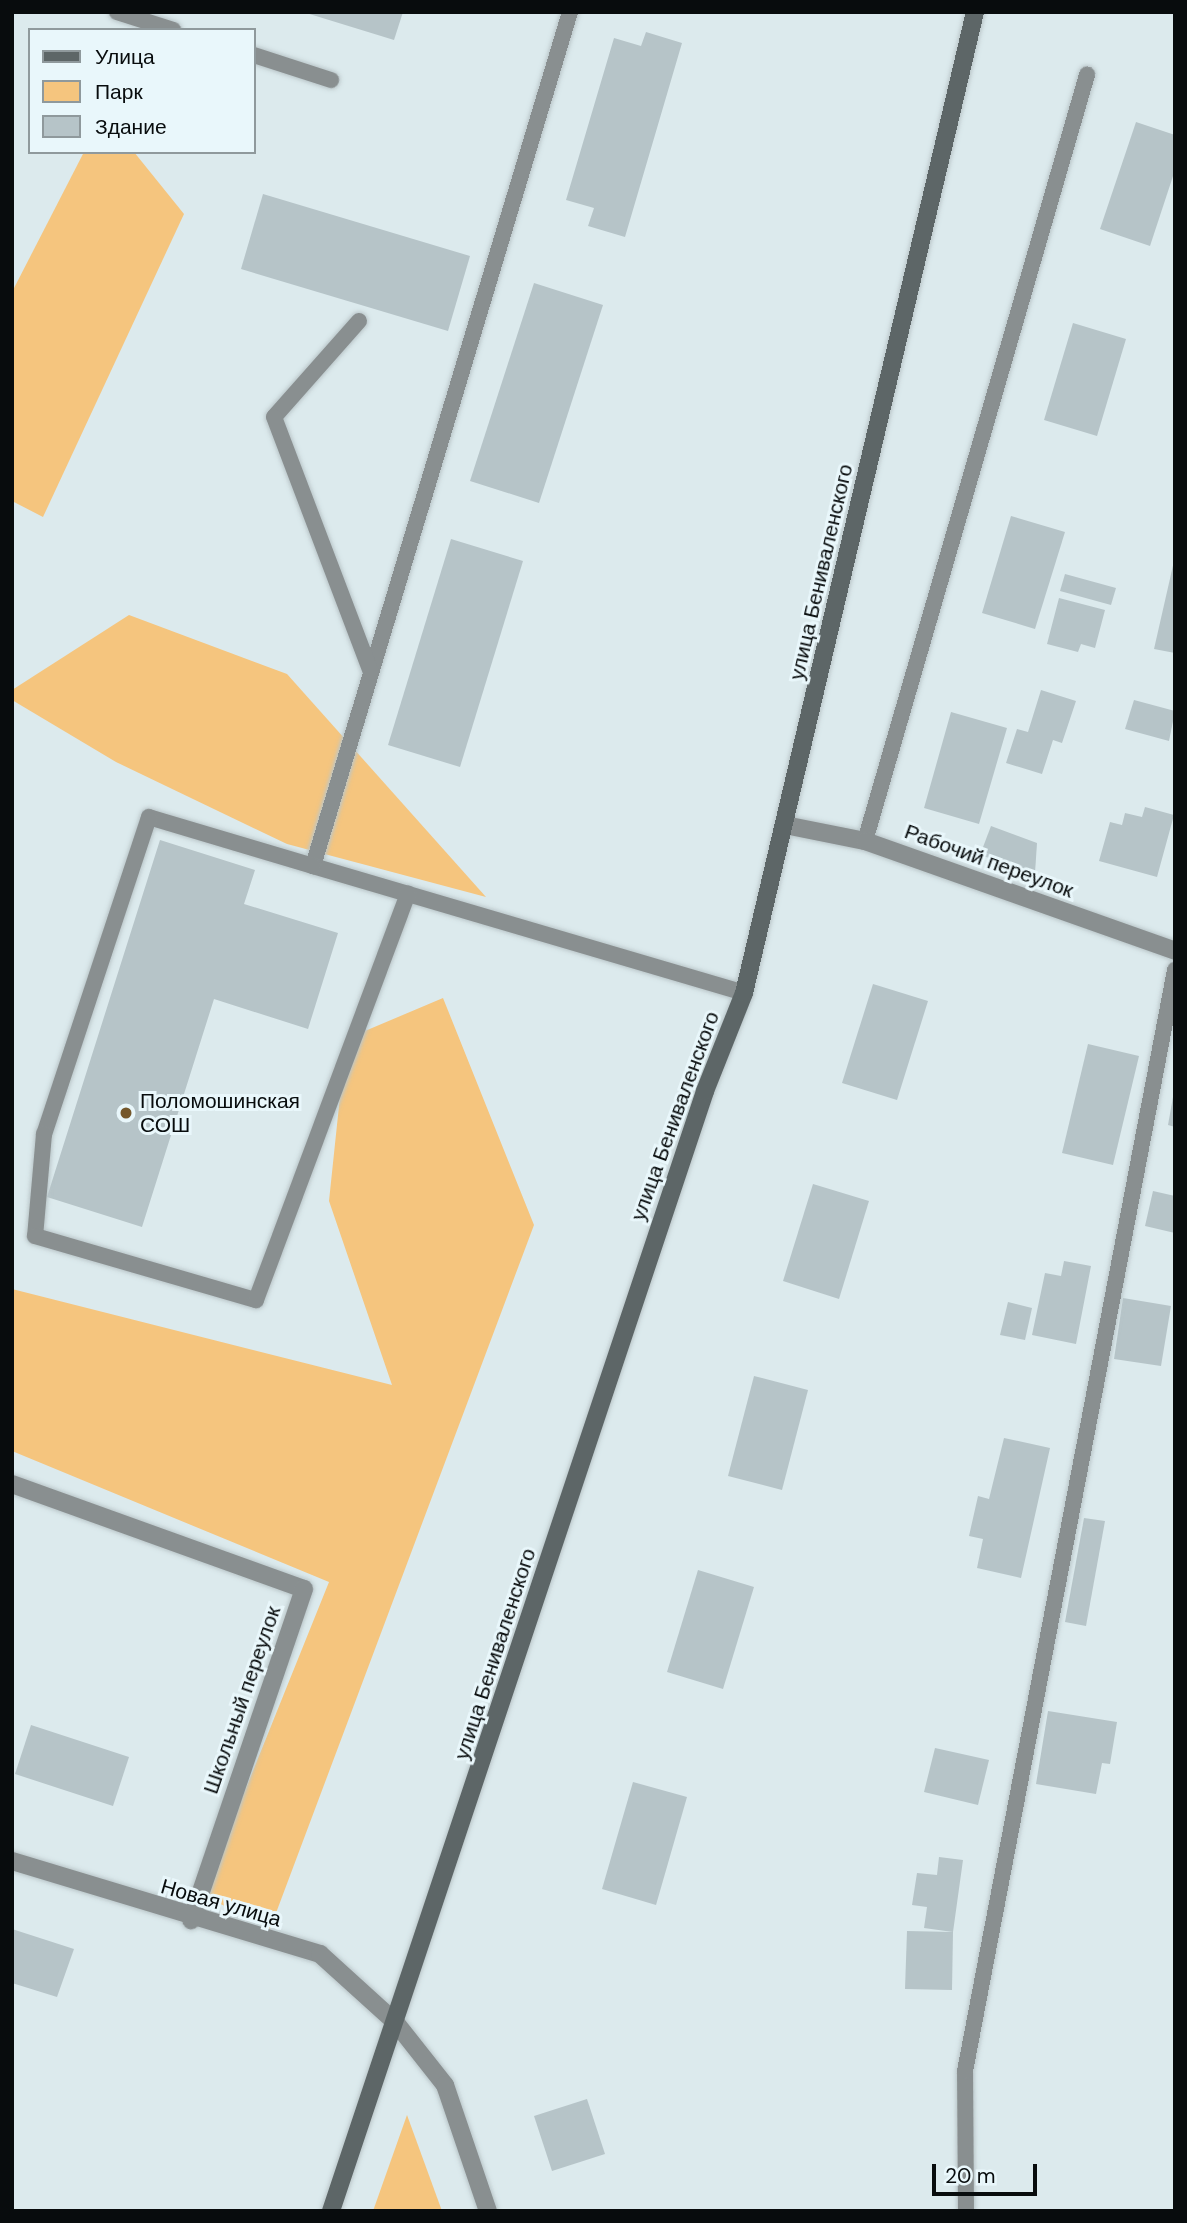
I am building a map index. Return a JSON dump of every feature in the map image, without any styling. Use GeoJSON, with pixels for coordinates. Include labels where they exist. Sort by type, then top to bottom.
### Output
{"type":"FeatureCollection","features":[{"type":"Feature","properties":{"kind":"street","name":"улица Бениваленского"},"geometry":{"type":"LineString","coordinates":[[331,2211],[396,2023],[705,1091],[744,993],[975,12]]}},
{"type":"Feature","properties":{"kind":"street","name":"Рабочий переулок"},"geometry":{"type":"LineString","coordinates":[[785,825],[865,841],[1175,951]]}},
{"type":"Feature","properties":{"kind":"street","name":"Школьный переулок"},"geometry":{"type":"LineString","coordinates":[[12,1484],[303,1590],[191,1920]]}},
{"type":"Feature","properties":{"kind":"street","name":"Новая улица"},"geometry":{"type":"LineString","coordinates":[[12,1861],[191,1920],[320,1954],[396,2023],[444,2085],[488,2211]]}},
{"type":"Feature","properties":{"kind":"lane"},"geometry":{"type":"LineString","coordinates":[[117,12],[167,28]]}},
{"type":"Feature","properties":{"kind":"lane"},"geometry":{"type":"LineString","coordinates":[[313,866],[570,12]]}},
{"type":"Feature","properties":{"kind":"lane"},"geometry":{"type":"LineString","coordinates":[[256,56],[331,79]]}},
{"type":"Feature","properties":{"kind":"lane"},"geometry":{"type":"LineString","coordinates":[[865,841],[1087,75]]}},
{"type":"Feature","properties":{"kind":"lane"},"geometry":{"type":"LineString","coordinates":[[359,321],[274,417],[371,672]]}},
{"type":"Feature","properties":{"kind":"lane"},"geometry":{"type":"LineString","coordinates":[[408,894],[256,1300],[35,1236],[44,1134],[149,817],[744,993]]}},
{"type":"Feature","properties":{"kind":"lane"},"geometry":{"type":"LineString","coordinates":[[966,2211],[965,2071],[1175,970]]}},
{"type":"Feature","properties":{"kind":"green space"},"geometry":{"type":"Polygon","coordinates":[[[83,154],[136,154],[184,214],[43,517],[12,501],[12,292],[83,154]]]}},
{"type":"Feature","properties":{"kind":"green space"},"geometry":{"type":"Polygon","coordinates":[[[129,615],[287,674],[486,897],[287,844],[116,762],[12,700],[12,690],[129,615]]]}},
{"type":"Feature","properties":{"kind":"green space"},"geometry":{"type":"Polygon","coordinates":[[[443,998],[534,1225],[270,1929],[203,1895],[329,1582],[12,1451],[12,1289],[392,1385],[329,1201],[346,1039],[443,998]]]}},
{"type":"Feature","properties":{"kind":"green space"},"geometry":{"type":"Polygon","coordinates":[[[407,2115],[442,2211],[373,2211],[407,2115]]]}},
{"type":"Feature","properties":{"kind":"building"},"geometry":{"type":"Polygon","coordinates":[[[303,12],[403,12],[394,40],[303,12]]]}},
{"type":"Feature","properties":{"kind":"building"},"geometry":{"type":"Polygon","coordinates":[[[646,32],[682,43],[625,237],[588,226],[594,208],[566,200],[614,38],[641,46],[646,32]]]}},
{"type":"Feature","properties":{"kind":"building"},"geometry":{"type":"Polygon","coordinates":[[[1136,122],[1175,135],[1175,170],[1150,246],[1100,229],[1136,122]]]}},
{"type":"Feature","properties":{"kind":"building"},"geometry":{"type":"Polygon","coordinates":[[[263,194],[470,256],[448,331],[241,269],[263,194]]]}},
{"type":"Feature","properties":{"kind":"building"},"geometry":{"type":"Polygon","coordinates":[[[534,283],[603,305],[539,503],[470,481],[534,283]]]}},
{"type":"Feature","properties":{"kind":"building"},"geometry":{"type":"Polygon","coordinates":[[[1073,323],[1126,339],[1097,436],[1044,420],[1073,323]]]}},
{"type":"Feature","properties":{"kind":"building"},"geometry":{"type":"Polygon","coordinates":[[[1011,516],[1065,532],[1035,629],[982,613],[1011,516]]]}},
{"type":"Feature","properties":{"kind":"building"},"geometry":{"type":"Polygon","coordinates":[[[451,539],[523,561],[460,767],[388,745],[451,539]]]}},
{"type":"Feature","properties":{"kind":"building"},"geometry":{"type":"Polygon","coordinates":[[[1175,561],[1175,653],[1154,649],[1175,561]]]}},
{"type":"Feature","properties":{"kind":"building"},"geometry":{"type":"Polygon","coordinates":[[[1065,574],[1116,588],[1111,605],[1060,591],[1065,574]]]}},
{"type":"Feature","properties":{"kind":"building"},"geometry":{"type":"Polygon","coordinates":[[[1059,598],[1105,610],[1095,648],[1081,644],[1078,652],[1047,644],[1059,598]]]}},
{"type":"Feature","properties":{"kind":"building"},"geometry":{"type":"Polygon","coordinates":[[[1041,690],[1076,701],[1062,743],[1053,740],[1042,774],[1006,763],[1017,729],[1028,732],[1041,690]]]}},
{"type":"Feature","properties":{"kind":"building"},"geometry":{"type":"Polygon","coordinates":[[[1134,700],[1175,711],[1169,741],[1125,729],[1134,700]]]}},
{"type":"Feature","properties":{"kind":"building"},"geometry":{"type":"Polygon","coordinates":[[[951,712],[1007,728],[979,824],[924,808],[951,712]]]}},
{"type":"Feature","properties":{"kind":"building"},"geometry":{"type":"Polygon","coordinates":[[[1145,807],[1174,815],[1157,877],[1099,861],[1110,822],[1122,825],[1125,813],[1142,817],[1145,807]]]}},
{"type":"Feature","properties":{"kind":"building"},"geometry":{"type":"Polygon","coordinates":[[[991,826],[1037,843],[1035,873],[980,855],[991,826]]]}},
{"type":"Feature","properties":{"kind":"building","name":"Поломошинская СОШ"},"geometry":{"type":"Polygon","coordinates":[[[160,840],[255,870],[244,904],[338,933],[308,1029],[214,999],[142,1227],[47,1197],[160,840]]]}},
{"type":"Feature","properties":{"kind":"building"},"geometry":{"type":"Polygon","coordinates":[[[873,984],[928,1001],[897,1100],[842,1083],[873,984]]]}},
{"type":"Feature","properties":{"kind":"building"},"geometry":{"type":"Polygon","coordinates":[[[1088,1044],[1139,1056],[1113,1165],[1062,1153],[1088,1044]]]}},
{"type":"Feature","properties":{"kind":"building"},"geometry":{"type":"Polygon","coordinates":[[[1175,1097],[1175,1127],[1168,1125],[1175,1097]]]}},
{"type":"Feature","properties":{"kind":"building"},"geometry":{"type":"Polygon","coordinates":[[[813,1184],[869,1201],[839,1299],[783,1281],[813,1184]]]}},
{"type":"Feature","properties":{"kind":"building"},"geometry":{"type":"Polygon","coordinates":[[[1153,1191],[1175,1196],[1175,1233],[1145,1226],[1153,1191]]]}},
{"type":"Feature","properties":{"kind":"building"},"geometry":{"type":"Polygon","coordinates":[[[1064,1261],[1091,1266],[1076,1344],[1032,1335],[1045,1273],[1061,1276],[1064,1261]]]}},
{"type":"Feature","properties":{"kind":"building"},"geometry":{"type":"Polygon","coordinates":[[[1123,1298],[1171,1306],[1161,1366],[1114,1359],[1123,1298]]]}},
{"type":"Feature","properties":{"kind":"building"},"geometry":{"type":"Polygon","coordinates":[[[1008,1302],[1032,1308],[1025,1340],[1000,1335],[1008,1302]]]}},
{"type":"Feature","properties":{"kind":"building"},"geometry":{"type":"Polygon","coordinates":[[[754,1376],[808,1390],[782,1490],[728,1476],[754,1376]]]}},
{"type":"Feature","properties":{"kind":"building"},"geometry":{"type":"Polygon","coordinates":[[[1004,1438],[1050,1448],[1021,1578],[977,1568],[983,1539],[969,1536],[978,1496],[989,1499],[1004,1438]]]}},
{"type":"Feature","properties":{"kind":"building"},"geometry":{"type":"Polygon","coordinates":[[[1084,1518],[1105,1521],[1086,1626],[1065,1622],[1084,1518]]]}},
{"type":"Feature","properties":{"kind":"building"},"geometry":{"type":"Polygon","coordinates":[[[698,1570],[754,1587],[723,1689],[667,1672],[698,1570]]]}},
{"type":"Feature","properties":{"kind":"building"},"geometry":{"type":"Polygon","coordinates":[[[1048,1711],[1117,1722],[1110,1764],[1102,1763],[1096,1794],[1036,1784],[1048,1711]]]}},
{"type":"Feature","properties":{"kind":"building"},"geometry":{"type":"Polygon","coordinates":[[[31,1725],[129,1757],[113,1806],[15,1774],[31,1725]]]}},
{"type":"Feature","properties":{"kind":"building"},"geometry":{"type":"Polygon","coordinates":[[[935,1748],[989,1760],[978,1805],[924,1792],[935,1748]]]}},
{"type":"Feature","properties":{"kind":"building"},"geometry":{"type":"Polygon","coordinates":[[[633,1782],[687,1797],[656,1905],[602,1889],[633,1782]]]}},
{"type":"Feature","properties":{"kind":"building"},"geometry":{"type":"Polygon","coordinates":[[[939,1857],[963,1860],[953,1932],[924,1928],[927,1907],[912,1905],[917,1873],[937,1875],[939,1857]]]}},
{"type":"Feature","properties":{"kind":"building"},"geometry":{"type":"Polygon","coordinates":[[[12,1929],[74,1949],[57,1997],[12,1983],[12,1929]]]}},
{"type":"Feature","properties":{"kind":"building"},"geometry":{"type":"Polygon","coordinates":[[[907,1931],[953,1932],[952,1990],[905,1989],[907,1931]]]}},
{"type":"Feature","properties":{"kind":"building"},"geometry":{"type":"Polygon","coordinates":[[[587,2099],[605,2154],[552,2171],[534,2116],[587,2099]]]}},
{"type":"Feature","properties":{"kind":"place","name":"Поломошинская СОШ"},"geometry":{"type":"Point","coordinates":[126,1113]}}]}
